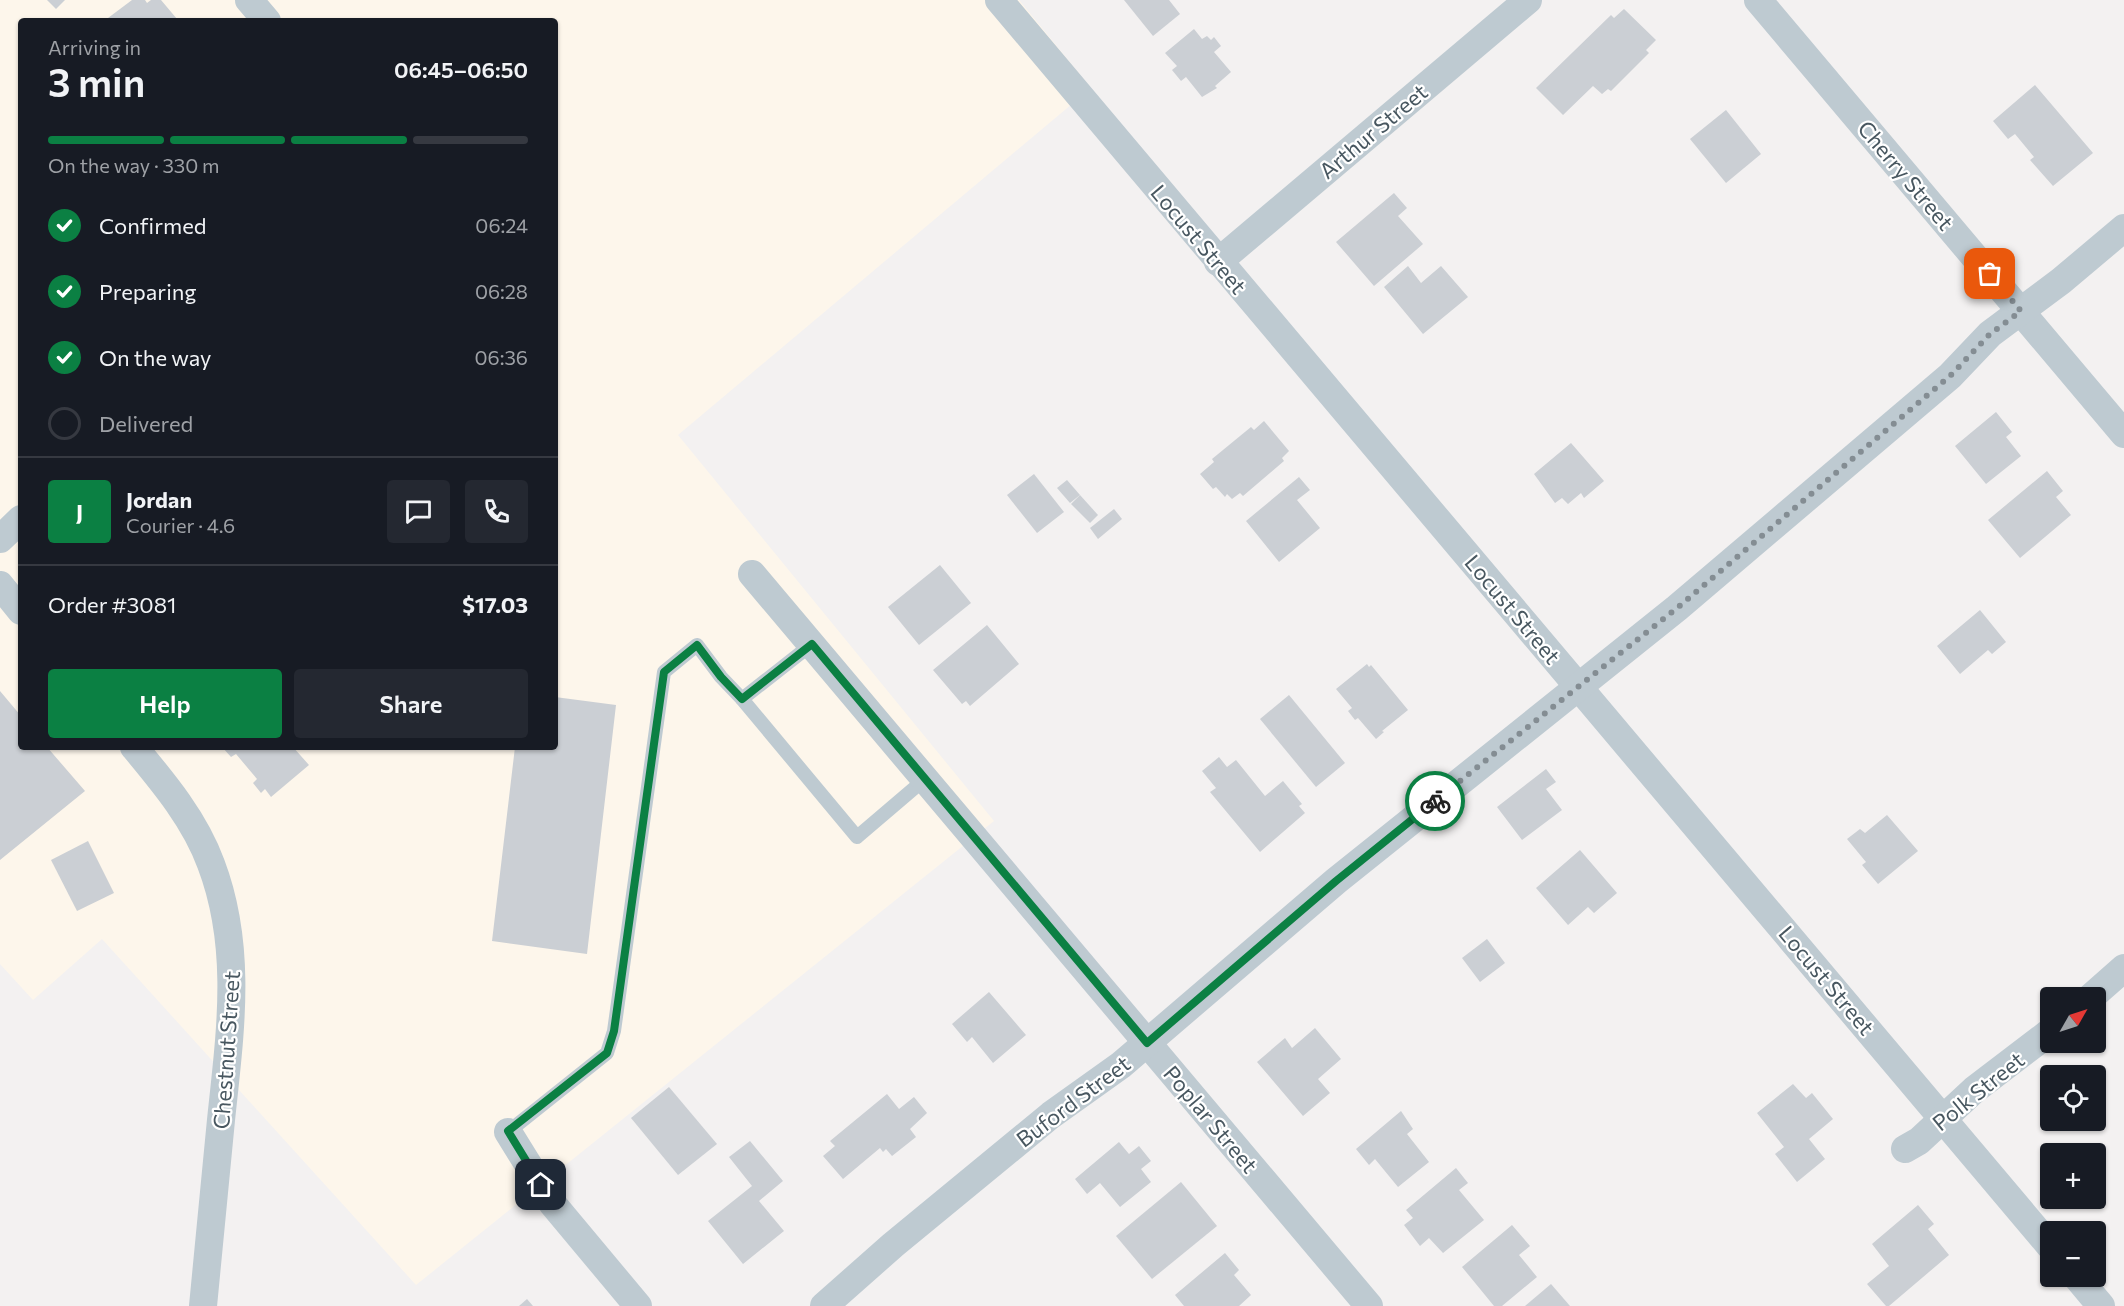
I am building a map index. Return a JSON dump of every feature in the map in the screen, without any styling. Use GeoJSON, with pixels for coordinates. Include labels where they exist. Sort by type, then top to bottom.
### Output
{"type":"FeatureCollection","features":[{"type":"Feature","properties":{"kind":"street"},"geometry":{"type":"LineString","coordinates":[[249,0],[264,18]]}},
{"type":"Feature","properties":{"kind":"street","name":"Locust Street"},"geometry":{"type":"LineString","coordinates":[[999,0],[2040,1233]]}},
{"type":"Feature","properties":{"kind":"street","name":"Arthur Street"},"geometry":{"type":"LineString","coordinates":[[1218,262],[1528,0]]}},
{"type":"Feature","properties":{"kind":"street","name":"Cherry Street"},"geometry":{"type":"LineString","coordinates":[[1758,0],[2124,434]]}},
{"type":"Feature","properties":{"kind":"street","name":"Buford Street"},"geometry":{"type":"LineString","coordinates":[[824,1306],[893,1245],[1051,1115],[1121,1065],[1336,881],[1686,601],[1950,376],[1990,334],[2061,282],[2124,228]]}},
{"type":"Feature","properties":{"kind":"street"},"geometry":{"type":"LineString","coordinates":[[0,538],[18,522]]}},
{"type":"Feature","properties":{"kind":"street","name":"Poplar Street"},"geometry":{"type":"LineString","coordinates":[[752,574],[1369,1306]]}},
{"type":"Feature","properties":{"kind":"street"},"geometry":{"type":"LineString","coordinates":[[0,585],[18,607]]}},
{"type":"Feature","properties":{"kind":"street","name":"Chestnut Street"},"geometry":{"type":"LineString","coordinates":[[137,750],[170,790],[195,830],[211,864],[224,904],[229,932],[232,1010],[203,1306]]}},
{"type":"Feature","properties":{"kind":"street"},"geometry":{"type":"LineString","coordinates":[[2102,987],[2124,968]]}},
{"type":"Feature","properties":{"kind":"street","name":"Polk Street"},"geometry":{"type":"LineString","coordinates":[[1905,1149],[1919,1141],[1974,1090],[2040,1040]]}},
{"type":"Feature","properties":{"kind":"street"},"geometry":{"type":"LineString","coordinates":[[508,1131],[552,1203],[638,1306]]}},
{"type":"Feature","properties":{"kind":"street"},"geometry":{"type":"LineString","coordinates":[[2085,1287],[2101,1306]]}},
{"type":"Feature","properties":{"kind":"lane"},"geometry":{"type":"LineString","coordinates":[[742,699],[812,644]]}},
{"type":"Feature","properties":{"kind":"lane"},"geometry":{"type":"LineString","coordinates":[[508,1131],[607,1053],[614,1031],[664,672],[697,645],[721,677],[857,837],[925,779]]}},
{"type":"Feature","properties":{"kind":"shaded area"},"geometry":{"type":"Polygon","coordinates":[[[0,0],[1019,0],[1091,88],[678,435],[994,821],[416,1285],[102,939],[33,1000],[0,964],[0,0]]]}},
{"type":"Feature","properties":{"kind":"building"},"geometry":{"type":"Polygon","coordinates":[[[47,0],[65,0],[56,9],[47,0]]]}},
{"type":"Feature","properties":{"kind":"building"},"geometry":{"type":"Polygon","coordinates":[[[132,0],[145,0],[147,3],[151,0],[161,0],[176,18],[108,18],[132,0]]]}},
{"type":"Feature","properties":{"kind":"building"},"geometry":{"type":"Polygon","coordinates":[[[1124,0],[1169,0],[1180,14],[1153,36],[1124,0]]]}},
{"type":"Feature","properties":{"kind":"building"},"geometry":{"type":"Polygon","coordinates":[[[1624,9],[1656,40],[1646,50],[1649,53],[1611,91],[1608,89],[1602,94],[1593,86],[1563,115],[1536,88],[1611,15],[1614,18],[1624,9]]]}},
{"type":"Feature","properties":{"kind":"building"},"geometry":{"type":"Polygon","coordinates":[[[1194,29],[1202,39],[1207,36],[1211,40],[1214,37],[1221,46],[1214,52],[1231,72],[1215,86],[1217,88],[1202,97],[1186,77],[1181,81],[1172,70],[1177,66],[1165,53],[1194,29]]]}},
{"type":"Feature","properties":{"kind":"building"},"geometry":{"type":"Polygon","coordinates":[[[2035,85],[2093,153],[2053,186],[2030,160],[2034,157],[2015,134],[2008,139],[1993,121],[2035,85]]]}},
{"type":"Feature","properties":{"kind":"building"},"geometry":{"type":"Polygon","coordinates":[[[1726,110],[1761,154],[1726,183],[1690,139],[1726,110]]]}},
{"type":"Feature","properties":{"kind":"building"},"geometry":{"type":"Polygon","coordinates":[[[1394,193],[1407,208],[1398,216],[1423,244],[1374,286],[1336,242],[1394,193]]]}},
{"type":"Feature","properties":{"kind":"building"},"geometry":{"type":"Polygon","coordinates":[[[1408,266],[1421,283],[1441,266],[1468,297],[1423,334],[1384,287],[1408,266]]]}},
{"type":"Feature","properties":{"kind":"building"},"geometry":{"type":"Polygon","coordinates":[[[1996,412],[2012,432],[2006,437],[2021,456],[1986,484],[1955,446],[1996,412]]]}},
{"type":"Feature","properties":{"kind":"building"},"geometry":{"type":"Polygon","coordinates":[[[1264,421],[1289,451],[1282,458],[1284,461],[1243,496],[1240,493],[1232,499],[1227,494],[1225,497],[1216,487],[1213,489],[1200,474],[1214,462],[1212,459],[1251,427],[1254,430],[1264,421]]]}},
{"type":"Feature","properties":{"kind":"building"},"geometry":{"type":"Polygon","coordinates":[[[1571,443],[1604,481],[1584,498],[1581,493],[1568,504],[1562,498],[1555,503],[1534,474],[1571,443]]]}},
{"type":"Feature","properties":{"kind":"building"},"geometry":{"type":"Polygon","coordinates":[[[2047,471],[2063,491],[2056,497],[2071,515],[2020,558],[1988,520],[2047,471]]]}},
{"type":"Feature","properties":{"kind":"building"},"geometry":{"type":"Polygon","coordinates":[[[1034,474],[1064,512],[1037,533],[1007,495],[1034,474]]]}},
{"type":"Feature","properties":{"kind":"building"},"geometry":{"type":"Polygon","coordinates":[[[1299,477],[1310,490],[1297,500],[1320,528],[1279,562],[1246,521],[1299,477]]]}},
{"type":"Feature","properties":{"kind":"building"},"geometry":{"type":"Polygon","coordinates":[[[1067,480],[1080,495],[1070,503],[1057,488],[1067,480]]]}},
{"type":"Feature","properties":{"kind":"building"},"geometry":{"type":"Polygon","coordinates":[[[1080,495],[1098,515],[1090,523],[1071,504],[1080,495]]]}},
{"type":"Feature","properties":{"kind":"building"},"geometry":{"type":"Polygon","coordinates":[[[1114,509],[1122,519],[1098,539],[1090,528],[1114,509]]]}},
{"type":"Feature","properties":{"kind":"building"},"geometry":{"type":"Polygon","coordinates":[[[940,565],[971,603],[919,645],[888,607],[940,565]]]}},
{"type":"Feature","properties":{"kind":"building"},"geometry":{"type":"Polygon","coordinates":[[[1980,610],[2006,642],[1992,654],[1988,650],[1960,674],[1937,646],[1980,610]]]}},
{"type":"Feature","properties":{"kind":"building"},"geometry":{"type":"Polygon","coordinates":[[[987,625],[1019,664],[970,706],[966,701],[962,704],[933,670],[987,625]]]}},
{"type":"Feature","properties":{"kind":"building"},"geometry":{"type":"Polygon","coordinates":[[[1367,664],[1369,667],[1371,665],[1408,710],[1382,731],[1384,732],[1376,739],[1358,718],[1355,720],[1348,711],[1352,708],[1336,689],[1367,664]]]}},
{"type":"Feature","properties":{"kind":"building"},"geometry":{"type":"Polygon","coordinates":[[[0,691],[18,712],[18,750],[50,750],[85,791],[0,860],[0,691]]]}},
{"type":"Feature","properties":{"kind":"building"},"geometry":{"type":"Polygon","coordinates":[[[1289,695],[1345,763],[1316,787],[1260,719],[1289,695]]]}},
{"type":"Feature","properties":{"kind":"building"},"geometry":{"type":"Polygon","coordinates":[[[558,697],[616,705],[587,954],[492,941],[515,750],[558,750],[558,697]]]}},
{"type":"Feature","properties":{"kind":"building"},"geometry":{"type":"Polygon","coordinates":[[[225,750],[296,750],[309,765],[271,797],[265,789],[261,793],[253,783],[257,779],[236,754],[231,757],[225,750]]]}},
{"type":"Feature","properties":{"kind":"building"},"geometry":{"type":"Polygon","coordinates":[[[1219,757],[1227,767],[1236,760],[1265,796],[1283,781],[1302,804],[1299,806],[1305,813],[1260,852],[1210,792],[1216,788],[1202,771],[1219,757]]]}},
{"type":"Feature","properties":{"kind":"building"},"geometry":{"type":"Polygon","coordinates":[[[1546,769],[1556,782],[1546,789],[1562,810],[1522,840],[1497,807],[1546,769]]]}},
{"type":"Feature","properties":{"kind":"building"},"geometry":{"type":"Polygon","coordinates":[[[1887,815],[1918,851],[1878,884],[1862,865],[1866,862],[1847,839],[1860,829],[1865,833],[1887,815]]]}},
{"type":"Feature","properties":{"kind":"building"},"geometry":{"type":"Polygon","coordinates":[[[88,841],[114,893],[77,911],[51,860],[88,841]]]}},
{"type":"Feature","properties":{"kind":"building"},"geometry":{"type":"Polygon","coordinates":[[[1580,850],[1617,893],[1594,913],[1588,907],[1568,925],[1536,888],[1580,850]]]}},
{"type":"Feature","properties":{"kind":"building"},"geometry":{"type":"Polygon","coordinates":[[[1487,939],[1505,963],[1480,982],[1462,958],[1487,939]]]}},
{"type":"Feature","properties":{"kind":"building"},"geometry":{"type":"Polygon","coordinates":[[[989,992],[1026,1035],[993,1063],[972,1037],[967,1042],[952,1024],[989,992]]]}},
{"type":"Feature","properties":{"kind":"building"},"geometry":{"type":"Polygon","coordinates":[[[1315,1028],[1341,1059],[1318,1079],[1330,1093],[1303,1116],[1257,1062],[1285,1038],[1292,1048],[1315,1028]]]}},
{"type":"Feature","properties":{"kind":"building"},"geometry":{"type":"Polygon","coordinates":[[[1793,1084],[1806,1098],[1812,1093],[1833,1119],[1809,1139],[1825,1159],[1797,1182],[1775,1154],[1784,1147],[1757,1113],[1793,1084]]]}},
{"type":"Feature","properties":{"kind":"building"},"geometry":{"type":"Polygon","coordinates":[[[669,1087],[717,1144],[678,1175],[631,1118],[669,1087]]]}},
{"type":"Feature","properties":{"kind":"building"},"geometry":{"type":"Polygon","coordinates":[[[887,1094],[899,1109],[914,1097],[927,1113],[910,1129],[916,1137],[892,1156],[886,1149],[883,1152],[880,1148],[843,1179],[823,1156],[835,1146],[830,1141],[887,1094]]]}},
{"type":"Feature","properties":{"kind":"building"},"geometry":{"type":"Polygon","coordinates":[[[1401,1111],[1413,1129],[1407,1134],[1429,1162],[1398,1187],[1375,1159],[1369,1165],[1356,1149],[1401,1111]]]}},
{"type":"Feature","properties":{"kind":"building"},"geometry":{"type":"Polygon","coordinates":[[[750,1141],[783,1181],[759,1201],[784,1231],[743,1264],[708,1221],[752,1186],[729,1157],[750,1141]]]}},
{"type":"Feature","properties":{"kind":"building"},"geometry":{"type":"Polygon","coordinates":[[[1119,1142],[1129,1154],[1139,1146],[1151,1161],[1141,1169],[1151,1182],[1120,1207],[1100,1183],[1087,1194],[1075,1179],[1119,1142]]]}},
{"type":"Feature","properties":{"kind":"building"},"geometry":{"type":"Polygon","coordinates":[[[1456,1168],[1468,1183],[1459,1190],[1484,1220],[1443,1253],[1429,1238],[1420,1246],[1404,1225],[1413,1218],[1406,1210],[1456,1168]]]}},
{"type":"Feature","properties":{"kind":"building"},"geometry":{"type":"Polygon","coordinates":[[[1181,1182],[1217,1226],[1152,1279],[1116,1236],[1181,1182]]]}},
{"type":"Feature","properties":{"kind":"building"},"geometry":{"type":"Polygon","coordinates":[[[1918,1205],[1934,1224],[1928,1229],[1949,1255],[1889,1306],[1886,1306],[1867,1284],[1889,1266],[1872,1244],[1918,1205]]]}},
{"type":"Feature","properties":{"kind":"building"},"geometry":{"type":"Polygon","coordinates":[[[1512,1225],[1530,1246],[1519,1255],[1537,1277],[1502,1306],[1494,1306],[1462,1267],[1512,1225]]]}},
{"type":"Feature","properties":{"kind":"building"},"geometry":{"type":"Polygon","coordinates":[[[1225,1253],[1239,1270],[1234,1275],[1251,1295],[1239,1306],[1184,1306],[1175,1295],[1225,1253]]]}},
{"type":"Feature","properties":{"kind":"building"},"geometry":{"type":"Polygon","coordinates":[[[1551,1284],[1570,1306],[1525,1306],[1551,1284]]]}},
{"type":"Feature","properties":{"kind":"building"},"geometry":{"type":"Polygon","coordinates":[[[527,1299],[533,1306],[519,1306],[527,1299]]]}},
{"type":"Feature","properties":{"kind":"way so far"},"geometry":{"type":"LineString","coordinates":[[1435,801],[1677,608],[1950,376],[1990,334],[2021,311],[1990,274]]}},
{"type":"Feature","properties":{"kind":"route"},"geometry":{"type":"LineString","coordinates":[[541,1185],[508,1131],[607,1053],[614,1031],[664,672],[697,645],[721,677],[742,699],[812,644],[1147,1043],[1336,881],[1435,801]]}}]}
